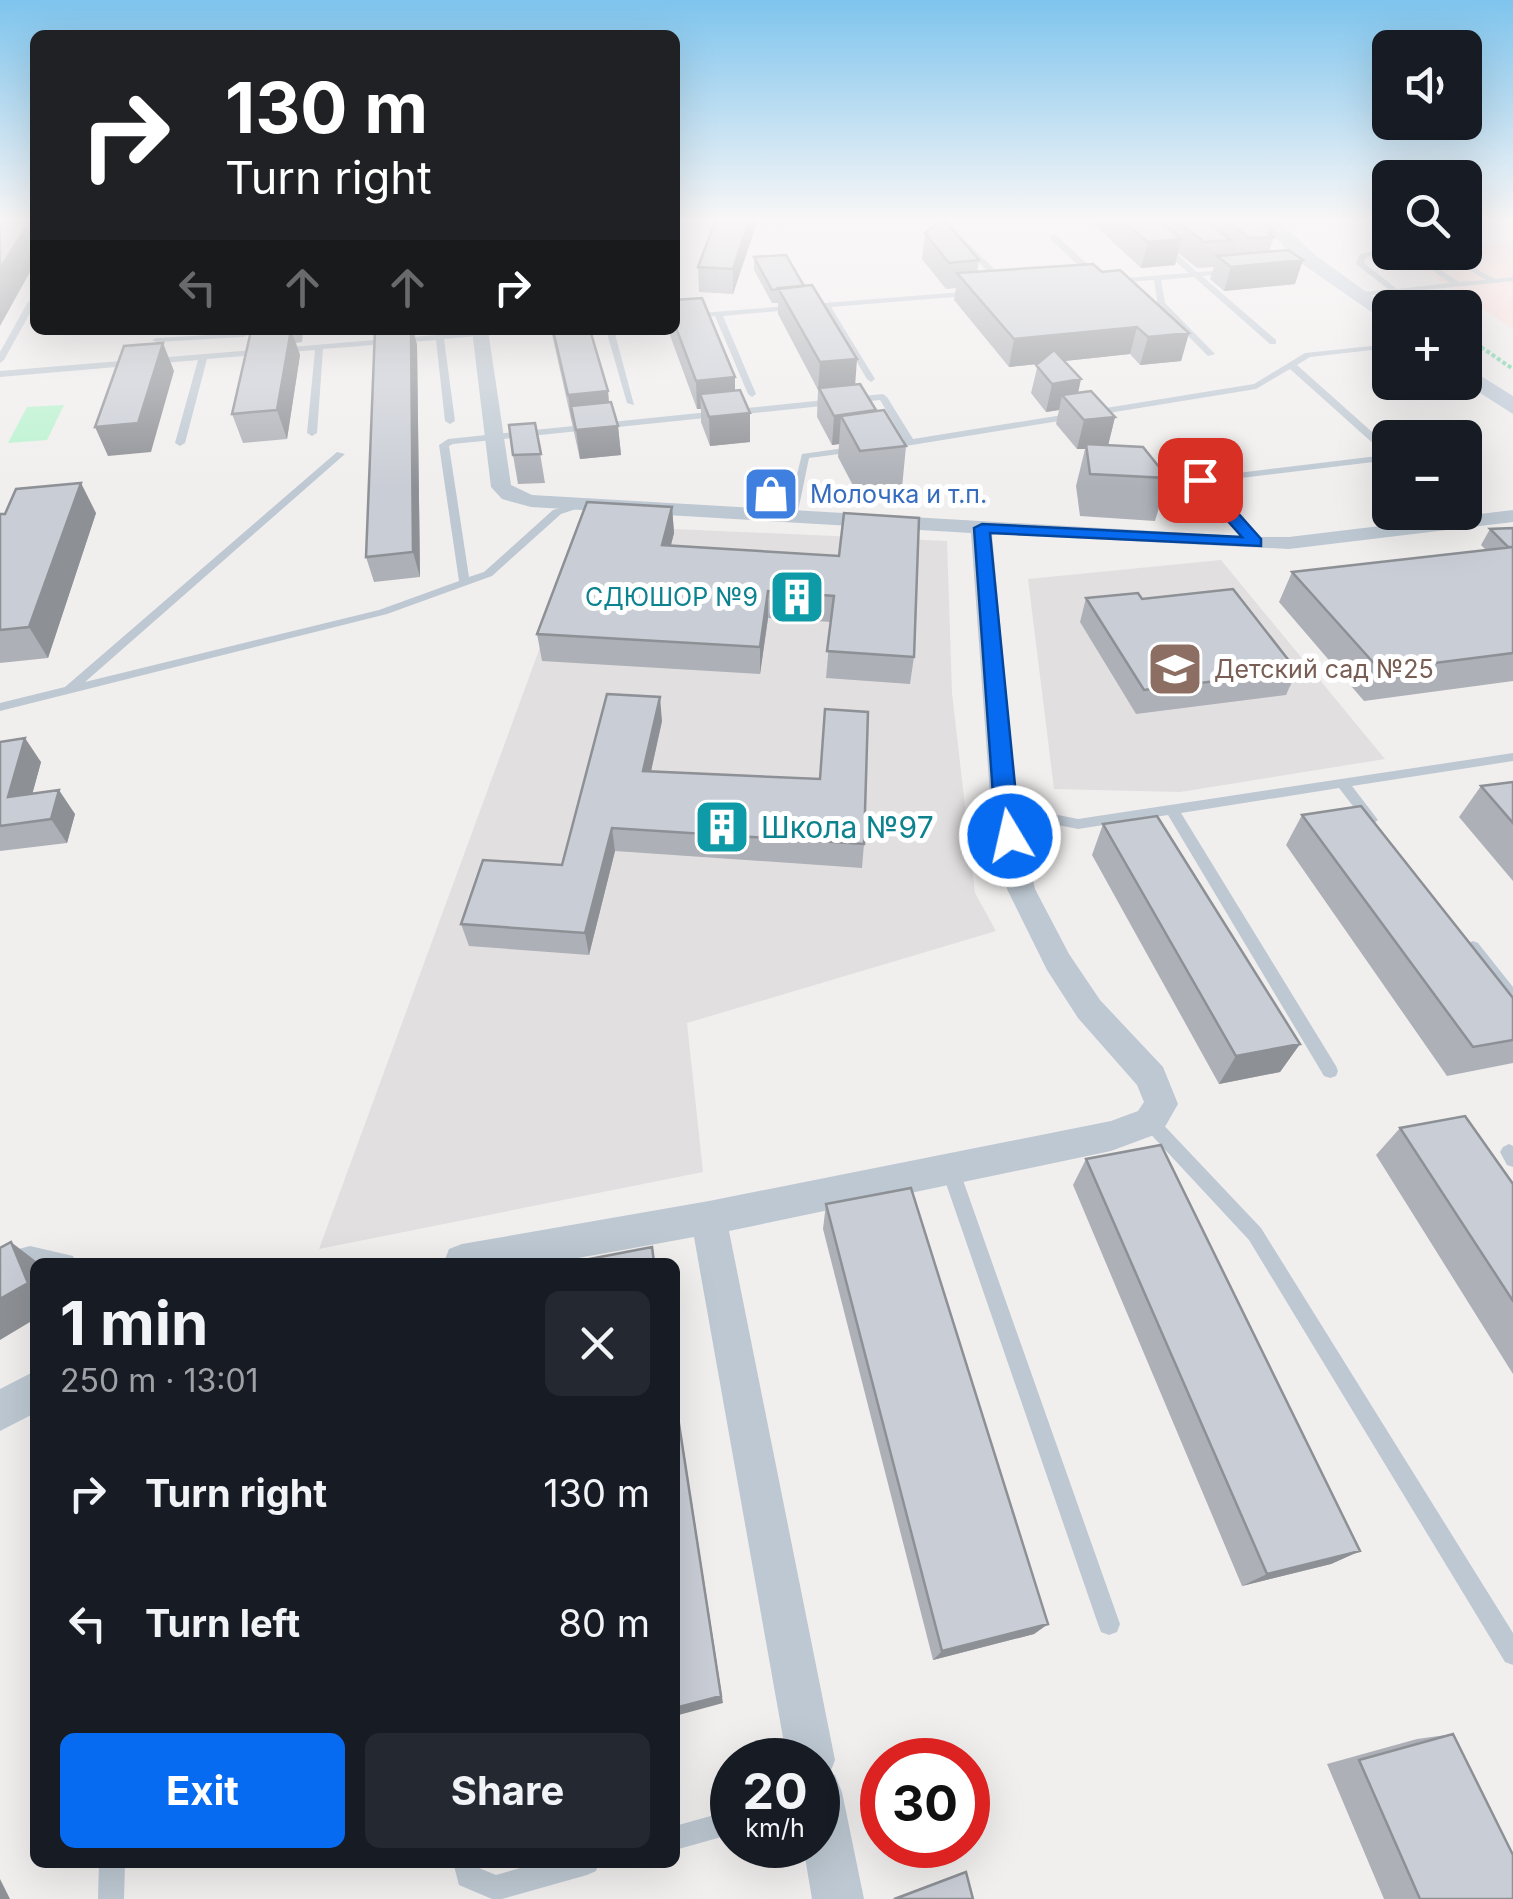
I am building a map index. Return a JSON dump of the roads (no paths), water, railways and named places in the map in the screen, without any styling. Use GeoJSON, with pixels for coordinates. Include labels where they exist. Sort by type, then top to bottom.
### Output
{"type":"FeatureCollection","features":[{"type":"Feature","properties":{"kind":"main road"},"geometry":{"type":"LineString","coordinates":[[1482,385],[1513,408]]}},
{"type":"Feature","properties":{"kind":"street"},"geometry":{"type":"LineString","coordinates":[[480,335],[501,487],[509,495],[530,501],[1255,543],[1289,543],[1513,516]]}},
{"type":"Feature","properties":{"kind":"street"},"geometry":{"type":"LineString","coordinates":[[484,1258],[950,1169],[1110,1136],[1150,1122],[1161,1104],[1152,1077],[1089,1010],[1058,962],[1021,889],[1004,809],[982,528]]}},
{"type":"Feature","properties":{"kind":"street"},"geometry":{"type":"LineString","coordinates":[[709,1218],[808,1738]]}},
{"type":"Feature","properties":{"kind":"street"},"geometry":{"type":"LineString","coordinates":[[0,1411],[30,1394]]}},
{"type":"Feature","properties":{"kind":"street"},"geometry":{"type":"LineString","coordinates":[[832,1868],[838,1899]]}},
{"type":"Feature","properties":{"kind":"lane"},"geometry":{"type":"LineString","coordinates":[[0,360],[27,311]]}},
{"type":"Feature","properties":{"kind":"lane"},"geometry":{"type":"LineString","coordinates":[[680,318],[759,311]]}},
{"type":"Feature","properties":{"kind":"lane"},"geometry":{"type":"LineString","coordinates":[[829,311],[871,379]]}},
{"type":"Feature","properties":{"kind":"lane"},"geometry":{"type":"LineString","coordinates":[[1168,311],[1211,354]]}},
{"type":"Feature","properties":{"kind":"lane"},"geometry":{"type":"LineString","coordinates":[[1237,311],[1273,342]]}},
{"type":"Feature","properties":{"kind":"lane"},"geometry":{"type":"LineString","coordinates":[[718,314],[752,394]]}},
{"type":"Feature","properties":{"kind":"lane"},"geometry":{"type":"LineString","coordinates":[[156,340],[211,335]]}},
{"type":"Feature","properties":{"kind":"lane"},"geometry":{"type":"LineString","coordinates":[[240,354],[243,335]]}},
{"type":"Feature","properties":{"kind":"lane"},"geometry":{"type":"LineString","coordinates":[[0,374],[423,335]]}},
{"type":"Feature","properties":{"kind":"lane"},"geometry":{"type":"LineString","coordinates":[[440,335],[450,421]]}},
{"type":"Feature","properties":{"kind":"lane"},"geometry":{"type":"LineString","coordinates":[[611,335],[631,403]]}},
{"type":"Feature","properties":{"kind":"lane"},"geometry":{"type":"LineString","coordinates":[[312,433],[319,347]]}},
{"type":"Feature","properties":{"kind":"lane"},"geometry":{"type":"LineString","coordinates":[[792,516],[805,456],[1256,386],[1308,355],[1372,348]]}},
{"type":"Feature","properties":{"kind":"lane"},"geometry":{"type":"LineString","coordinates":[[180,443],[202,357]]}},
{"type":"Feature","properties":{"kind":"lane"},"geometry":{"type":"LineString","coordinates":[[1291,365],[1372,439]]}},
{"type":"Feature","properties":{"kind":"lane"},"geometry":{"type":"LineString","coordinates":[[464,582],[444,444],[883,397],[910,442]]}},
{"type":"Feature","properties":{"kind":"lane"},"geometry":{"type":"LineString","coordinates":[[67,692],[340,454]]}},
{"type":"Feature","properties":{"kind":"lane"},"geometry":{"type":"LineString","coordinates":[[1255,543],[1200,480],[1372,457]]}},
{"type":"Feature","properties":{"kind":"lane"},"geometry":{"type":"LineString","coordinates":[[0,707],[383,612],[488,574],[557,512],[588,503]]}},
{"type":"Feature","properties":{"kind":"lane"},"geometry":{"type":"LineString","coordinates":[[1004,809],[1078,824],[1511,760]]}},
{"type":"Feature","properties":{"kind":"lane"},"geometry":{"type":"LineString","coordinates":[[1342,784],[1379,830]]}},
{"type":"Feature","properties":{"kind":"lane"},"geometry":{"type":"LineString","coordinates":[[1172,810],[1330,1071]]}},
{"type":"Feature","properties":{"kind":"lane"},"geometry":{"type":"LineString","coordinates":[[1464,936],[1513,998]]}},
{"type":"Feature","properties":{"kind":"lane"},"geometry":{"type":"LineString","coordinates":[[1150,1122],[1255,1234],[1513,1654]]}},
{"type":"Feature","properties":{"kind":"lane"},"geometry":{"type":"LineString","coordinates":[[950,1169],[1110,1624]]}},
{"type":"Feature","properties":{"kind":"lane"},"geometry":{"type":"LineString","coordinates":[[0,1262],[30,1254],[48,1258]]}},
{"type":"Feature","properties":{"kind":"lane"},"geometry":{"type":"LineString","coordinates":[[680,1837],[710,1828]]}},
{"type":"Feature","properties":{"kind":"lane"},"geometry":{"type":"LineString","coordinates":[[112,1868],[112,1899]]}},
{"type":"Feature","properties":{"kind":"lane"},"geometry":{"type":"LineString","coordinates":[[466,1868],[468,1876],[496,1888],[567,1868]]}},
{"type":"Feature","properties":{"kind":"place","name":"Молочка и т.п."},"geometry":{"type":"Point","coordinates":[771,494]}},
{"type":"Feature","properties":{"kind":"place","name":"СДЮШОР №9"},"geometry":{"type":"Point","coordinates":[797,597]}},
{"type":"Feature","properties":{"kind":"place","name":"Детский сад №25"},"geometry":{"type":"Point","coordinates":[1175,669]}},
{"type":"Feature","properties":{"kind":"place","name":"Школа №97"},"geometry":{"type":"Point","coordinates":[722,827]}}]}
